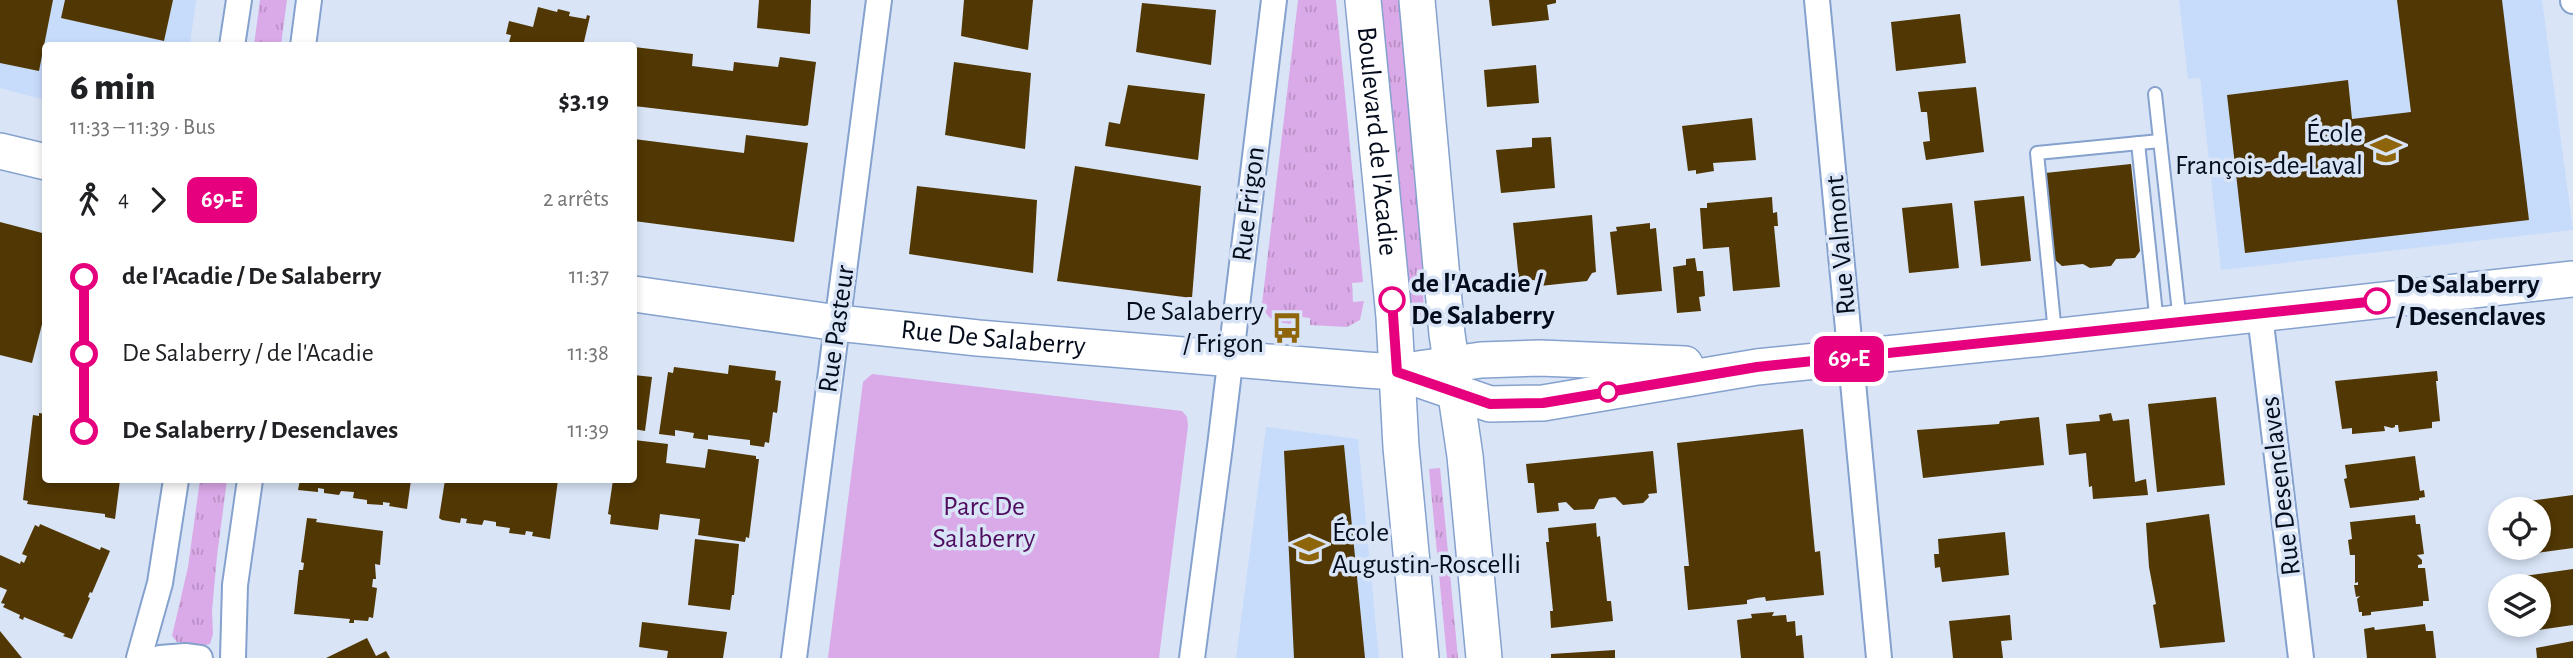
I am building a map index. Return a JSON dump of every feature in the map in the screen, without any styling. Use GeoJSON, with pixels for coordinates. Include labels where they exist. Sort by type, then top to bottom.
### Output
{"type":"FeatureCollection","features":[{"type":"Feature","properties":{"kind":"main road","name":"Boulevard de l'Acadie"},"geometry":{"type":"LineString","coordinates":[[1363,0],[1421,658]]}},
{"type":"Feature","properties":{"kind":"main road","name":"Boulevard de l'Acadie"},"geometry":{"type":"LineString","coordinates":[[1417,0],[1453,378],[1465,456],[1484,658]]}},
{"type":"Feature","properties":{"kind":"main road"},"geometry":{"type":"LineString","coordinates":[[0,151],[42,161]]}},
{"type":"Feature","properties":{"kind":"main road","name":"Rue De Salaberry"},"geometry":{"type":"LineString","coordinates":[[637,294],[838,323],[1453,378],[1490,404],[1543,403],[1757,367],[2056,337],[2573,279]]}},
{"type":"Feature","properties":{"kind":"street"},"geometry":{"type":"LineString","coordinates":[[233,42],[239,0]]}},
{"type":"Feature","properties":{"kind":"street"},"geometry":{"type":"LineString","coordinates":[[304,42],[309,0]]}},
{"type":"Feature","properties":{"kind":"street","name":"Rue Pasteur"},"geometry":{"type":"LineString","coordinates":[[794,658],[879,0]]}},
{"type":"Feature","properties":{"kind":"street","name":"Rue Frigon"},"geometry":{"type":"LineString","coordinates":[[1192,658],[1274,0]]}},
{"type":"Feature","properties":{"kind":"street","name":"Rue Valmont"},"geometry":{"type":"LineString","coordinates":[[1817,0],[1879,658]]}},
{"type":"Feature","properties":{"kind":"street","name":"Rue Desenclaves"},"geometry":{"type":"LineString","coordinates":[[2260,315],[2301,658]]}},
{"type":"Feature","properties":{"kind":"street"},"geometry":{"type":"LineString","coordinates":[[139,658],[160,583],[176,483]]}},
{"type":"Feature","properties":{"kind":"street"},"geometry":{"type":"LineString","coordinates":[[233,658],[235,585],[250,483]]}},
{"type":"Feature","properties":{"kind":"street"},"geometry":{"type":"LineString","coordinates":[[160,658],[200,658]]}},
{"type":"Feature","properties":{"kind":"lane"},"geometry":{"type":"LineString","coordinates":[[2155,94],[2160,141],[2169,324]]}},
{"type":"Feature","properties":{"kind":"lane"},"geometry":{"type":"LineString","coordinates":[[2056,337],[2037,153],[2160,141]]}},
{"type":"Feature","properties":{"kind":"lane"},"geometry":{"type":"LineString","coordinates":[[2138,143],[2169,324]]}},
{"type":"Feature","properties":{"kind":"shaded area"},"geometry":{"type":"Polygon","coordinates":[[[0,0],[196,0],[190,42],[42,42],[42,99],[0,88],[0,0]]]}},
{"type":"Feature","properties":{"kind":"shaded area","name":"École François-de-Laval"},"geometry":{"type":"Polygon","coordinates":[[[2179,0],[2542,0],[2573,230],[2221,270],[2200,78],[2188,79],[2179,0]]]}},
{"type":"Feature","properties":{"kind":"shaded area","name":"École Augustin-Roscelli"},"geometry":{"type":"Polygon","coordinates":[[[1266,427],[1358,439],[1379,658],[1236,658],[1266,427]]]}},
{"type":"Feature","properties":{"kind":"green space"},"geometry":{"type":"Polygon","coordinates":[[[260,0],[287,0],[281,42],[254,42],[260,0]]]}},
{"type":"Feature","properties":{"kind":"green space"},"geometry":{"type":"Polygon","coordinates":[[[1298,0],[1336,0],[1363,282],[1352,283],[1353,302],[1364,301],[1360,320],[1347,327],[1310,325],[1310,318],[1292,316],[1291,324],[1280,322],[1269,317],[1262,304],[1298,0]]]}},
{"type":"Feature","properties":{"kind":"green space"},"geometry":{"type":"Polygon","coordinates":[[[1379,0],[1400,0],[1420,212],[1424,316],[1410,317],[1379,0]]]}},
{"type":"Feature","properties":{"kind":"green space","name":"Parc De Salaberry"},"geometry":{"type":"Polygon","coordinates":[[[872,374],[1182,411],[1187,417],[1188,426],[1159,658],[828,658],[863,382],[872,374]]]}},
{"type":"Feature","properties":{"kind":"green space"},"geometry":{"type":"Polygon","coordinates":[[[1440,468],[1458,658],[1447,658],[1429,469],[1440,468]]]}},
{"type":"Feature","properties":{"kind":"green space"},"geometry":{"type":"Polygon","coordinates":[[[200,483],[227,483],[210,644],[177,642],[172,636],[188,567],[200,483]]]}},
{"type":"Feature","properties":{"kind":"building"},"geometry":{"type":"Polygon","coordinates":[[[0,0],[53,0],[45,42],[42,42],[39,71],[0,63],[0,0]]]}},
{"type":"Feature","properties":{"kind":"building"},"geometry":{"type":"Polygon","coordinates":[[[65,0],[173,0],[164,41],[61,18],[65,0]]]}},
{"type":"Feature","properties":{"kind":"building"},"geometry":{"type":"Polygon","coordinates":[[[759,0],[811,0],[810,34],[757,28],[759,0]]]}},
{"type":"Feature","properties":{"kind":"building"},"geometry":{"type":"Polygon","coordinates":[[[964,0],[1033,0],[1028,50],[961,36],[964,0]]]}},
{"type":"Feature","properties":{"kind":"building"},"geometry":{"type":"Polygon","coordinates":[[[1489,0],[1556,0],[1556,3],[1547,5],[1549,20],[1492,26],[1489,0]]]}},
{"type":"Feature","properties":{"kind":"building"},"geometry":{"type":"Polygon","coordinates":[[[2397,0],[2502,0],[2529,220],[2245,253],[2227,95],[2348,80],[2352,119],[2411,112],[2397,0]]]}},
{"type":"Feature","properties":{"kind":"building"},"geometry":{"type":"Polygon","coordinates":[[[1142,3],[1216,10],[1211,65],[1136,52],[1142,3]]]}},
{"type":"Feature","properties":{"kind":"building"},"geometry":{"type":"Polygon","coordinates":[[[538,7],[570,12],[569,16],[586,19],[587,15],[590,16],[584,42],[509,42],[511,35],[506,34],[509,21],[533,27],[538,7]]]}},
{"type":"Feature","properties":{"kind":"building"},"geometry":{"type":"Polygon","coordinates":[[[1960,14],[1966,63],[1896,71],[1891,22],[1960,14]]]}},
{"type":"Feature","properties":{"kind":"building"},"geometry":{"type":"Polygon","coordinates":[[[637,47],[693,54],[692,66],[733,71],[734,62],[778,67],[780,57],[816,62],[808,125],[637,106],[637,47]]]}},
{"type":"Feature","properties":{"kind":"building"},"geometry":{"type":"Polygon","coordinates":[[[954,62],[1031,73],[1025,149],[945,135],[954,62]]]}},
{"type":"Feature","properties":{"kind":"building"},"geometry":{"type":"Polygon","coordinates":[[[1536,65],[1539,103],[1487,107],[1484,70],[1536,65]]]}},
{"type":"Feature","properties":{"kind":"building"},"geometry":{"type":"Polygon","coordinates":[[[1128,85],[1205,94],[1198,160],[1105,146],[1109,122],[1120,124],[1128,85]]]}},
{"type":"Feature","properties":{"kind":"building"},"geometry":{"type":"Polygon","coordinates":[[[1976,87],[1984,152],[1926,160],[1923,142],[1930,141],[1927,112],[1921,112],[1918,92],[1976,87]]]}},
{"type":"Feature","properties":{"kind":"building"},"geometry":{"type":"Polygon","coordinates":[[[1752,118],[1756,160],[1713,163],[1714,171],[1696,174],[1696,170],[1688,171],[1682,126],[1752,118]]]}},
{"type":"Feature","properties":{"kind":"building"},"geometry":{"type":"Polygon","coordinates":[[[746,135],[808,143],[794,242],[637,221],[637,139],[744,153],[746,135]]]}},
{"type":"Feature","properties":{"kind":"building"},"geometry":{"type":"Polygon","coordinates":[[[1551,137],[1555,188],[1501,193],[1496,150],[1532,147],[1532,138],[1551,137]]]}},
{"type":"Feature","properties":{"kind":"building"},"geometry":{"type":"Polygon","coordinates":[[[2131,164],[2140,251],[2135,258],[2116,259],[2111,266],[2062,266],[2054,259],[2045,173],[2131,164]]]}},
{"type":"Feature","properties":{"kind":"building"},"geometry":{"type":"Polygon","coordinates":[[[1075,166],[1201,186],[1192,298],[1057,281],[1075,166]]]}},
{"type":"Feature","properties":{"kind":"building"},"geometry":{"type":"Polygon","coordinates":[[[917,186],[1037,200],[1033,273],[909,254],[917,186]]]}},
{"type":"Feature","properties":{"kind":"building"},"geometry":{"type":"Polygon","coordinates":[[[2024,196],[2031,261],[1981,266],[1974,201],[2024,196]]]}},
{"type":"Feature","properties":{"kind":"building"},"geometry":{"type":"Polygon","coordinates":[[[1772,197],[1773,213],[1777,212],[1778,226],[1774,226],[1780,287],[1733,291],[1729,247],[1703,249],[1700,208],[1707,208],[1707,203],[1772,197]]]}},
{"type":"Feature","properties":{"kind":"building"},"geometry":{"type":"Polygon","coordinates":[[[1952,203],[1959,268],[1909,273],[1902,208],[1952,203]]]}},
{"type":"Feature","properties":{"kind":"building"},"geometry":{"type":"Polygon","coordinates":[[[1592,215],[1596,272],[1592,273],[1587,281],[1540,286],[1534,280],[1519,281],[1513,223],[1592,215]]]}},
{"type":"Feature","properties":{"kind":"building"},"geometry":{"type":"Polygon","coordinates":[[[0,222],[42,233],[42,324],[32,363],[0,355],[0,222]]]}},
{"type":"Feature","properties":{"kind":"building"},"geometry":{"type":"Polygon","coordinates":[[[1650,223],[1650,229],[1656,228],[1662,291],[1617,295],[1610,232],[1617,231],[1616,227],[1650,223]]]}},
{"type":"Feature","properties":{"kind":"building"},"geometry":{"type":"Polygon","coordinates":[[[1695,258],[1697,271],[1703,271],[1705,296],[1699,297],[1701,311],[1677,313],[1673,267],[1686,265],[1686,259],[1695,258]]]}},
{"type":"Feature","properties":{"kind":"building"},"geometry":{"type":"Polygon","coordinates":[[[729,365],[776,371],[775,380],[781,381],[777,413],[773,412],[769,443],[765,442],[764,447],[750,445],[750,440],[708,435],[708,440],[693,438],[694,433],[675,430],[675,436],[659,434],[668,372],[673,373],[674,367],[728,374],[729,365]]]}},
{"type":"Feature","properties":{"kind":"building"},"geometry":{"type":"Polygon","coordinates":[[[2437,371],[2440,421],[2432,422],[2432,428],[2399,432],[2398,425],[2395,425],[2392,428],[2384,426],[2385,431],[2352,434],[2352,428],[2342,429],[2335,381],[2437,371]]]}},
{"type":"Feature","properties":{"kind":"building"},"geometry":{"type":"Polygon","coordinates":[[[637,375],[652,377],[645,431],[637,430],[637,375]]]}},
{"type":"Feature","properties":{"kind":"building"},"geometry":{"type":"Polygon","coordinates":[[[2216,397],[2225,485],[2157,492],[2148,404],[2216,397]]]}},
{"type":"Feature","properties":{"kind":"building"},"geometry":{"type":"Polygon","coordinates":[[[39,413],[42,413],[42,483],[120,483],[115,519],[105,517],[105,514],[27,504],[28,501],[23,500],[33,415],[39,416],[39,413]]]}},
{"type":"Feature","properties":{"kind":"building"},"geometry":{"type":"Polygon","coordinates":[[[2111,413],[2113,421],[2129,419],[2135,482],[2146,479],[2148,495],[2093,499],[2092,486],[2089,487],[2086,453],[2069,455],[2066,424],[2100,421],[2099,415],[2111,413]]]}},
{"type":"Feature","properties":{"kind":"building"},"geometry":{"type":"Polygon","coordinates":[[[2039,417],[2044,465],[1923,478],[1917,430],[1999,424],[2000,421],[2039,417]]]}},
{"type":"Feature","properties":{"kind":"building"},"geometry":{"type":"Polygon","coordinates":[[[1803,429],[1815,552],[1820,551],[1824,595],[1766,601],[1765,597],[1747,600],[1747,604],[1688,610],[1684,566],[1689,566],[1677,443],[1803,429]]]}},
{"type":"Feature","properties":{"kind":"building"},"geometry":{"type":"Polygon","coordinates":[[[637,440],[668,444],[666,463],[705,468],[708,449],[756,456],[756,459],[759,459],[749,538],[746,537],[745,542],[698,535],[700,519],[660,514],[658,530],[610,524],[611,515],[608,514],[613,483],[637,483],[637,440]]]}},
{"type":"Feature","properties":{"kind":"building"},"geometry":{"type":"Polygon","coordinates":[[[1344,445],[1365,658],[1294,658],[1284,451],[1344,445]]]}},
{"type":"Feature","properties":{"kind":"building"},"geometry":{"type":"Polygon","coordinates":[[[1653,451],[1657,493],[1648,494],[1649,497],[1643,503],[1623,505],[1615,497],[1599,499],[1594,509],[1574,510],[1566,502],[1558,503],[1559,511],[1537,513],[1534,483],[1528,483],[1526,464],[1653,451]]]}},
{"type":"Feature","properties":{"kind":"building"},"geometry":{"type":"Polygon","coordinates":[[[2415,456],[2420,491],[2424,490],[2425,497],[2350,508],[2344,479],[2347,478],[2345,465],[2415,456]]]}},
{"type":"Feature","properties":{"kind":"building"},"geometry":{"type":"Polygon","coordinates":[[[299,483],[411,483],[407,509],[389,506],[390,503],[383,502],[383,505],[367,504],[367,500],[353,498],[354,492],[341,491],[339,495],[324,493],[324,489],[318,488],[318,492],[298,490],[299,483]]]}},
{"type":"Feature","properties":{"kind":"building"},"geometry":{"type":"Polygon","coordinates":[[[445,483],[558,483],[550,539],[532,536],[533,532],[526,531],[525,535],[509,533],[510,528],[496,526],[496,522],[484,520],[482,525],[466,523],[467,519],[461,518],[460,523],[439,518],[445,483]]]}},
{"type":"Feature","properties":{"kind":"building"},"geometry":{"type":"Polygon","coordinates":[[[2573,495],[2573,548],[2551,551],[2551,498],[2573,495]]]}},
{"type":"Feature","properties":{"kind":"building"},"geometry":{"type":"Polygon","coordinates":[[[2209,514],[2225,642],[2160,648],[2153,605],[2156,604],[2149,567],[2146,523],[2209,514]]]}},
{"type":"Feature","properties":{"kind":"building"},"geometry":{"type":"Polygon","coordinates":[[[2415,515],[2416,524],[2420,524],[2424,554],[2417,555],[2422,560],[2418,568],[2425,568],[2429,601],[2423,601],[2423,606],[2371,612],[2371,615],[2362,616],[2357,599],[2360,596],[2356,597],[2354,585],[2358,585],[2358,582],[2355,583],[2355,555],[2350,555],[2348,540],[2352,539],[2350,522],[2415,515]]]}},
{"type":"Feature","properties":{"kind":"building"},"geometry":{"type":"Polygon","coordinates":[[[307,518],[317,519],[316,522],[383,531],[380,565],[375,564],[376,579],[373,579],[372,587],[377,588],[373,618],[349,623],[350,619],[294,614],[299,570],[303,570],[304,563],[301,562],[307,518]]]}},
{"type":"Feature","properties":{"kind":"building"},"geometry":{"type":"Polygon","coordinates":[[[1596,523],[1597,537],[1600,536],[1607,601],[1611,601],[1613,621],[1551,628],[1550,611],[1553,611],[1546,542],[1549,542],[1548,528],[1596,523]]]}},
{"type":"Feature","properties":{"kind":"building"},"geometry":{"type":"Polygon","coordinates":[[[40,524],[100,550],[101,547],[110,551],[92,593],[90,592],[90,598],[72,639],[24,617],[23,620],[19,618],[20,615],[3,607],[5,604],[1,603],[7,590],[0,587],[0,555],[20,564],[21,561],[24,563],[27,556],[22,554],[35,525],[39,527],[40,524]]]}},
{"type":"Feature","properties":{"kind":"building"},"geometry":{"type":"Polygon","coordinates":[[[2005,532],[2009,575],[1942,582],[1940,567],[1935,568],[1934,554],[1939,554],[1938,539],[2005,532]]]}},
{"type":"Feature","properties":{"kind":"building"},"geometry":{"type":"Polygon","coordinates":[[[695,539],[739,544],[730,610],[688,605],[695,539]]]}},
{"type":"Feature","properties":{"kind":"building"},"geometry":{"type":"Polygon","coordinates":[[[2573,569],[2573,625],[2551,628],[2551,574],[2538,574],[2573,569]]]}},
{"type":"Feature","properties":{"kind":"building"},"geometry":{"type":"Polygon","coordinates":[[[1774,612],[1772,616],[1786,615],[1787,622],[1795,621],[1796,636],[1802,635],[1804,658],[1741,658],[1737,620],[1752,618],[1751,614],[1774,612]]]}},
{"type":"Feature","properties":{"kind":"building"},"geometry":{"type":"Polygon","coordinates":[[[2010,615],[2012,640],[2001,641],[2003,658],[1953,658],[1949,621],[2010,615]]]}},
{"type":"Feature","properties":{"kind":"building"},"geometry":{"type":"Polygon","coordinates":[[[642,622],[727,632],[723,658],[667,658],[668,651],[639,647],[642,622]]]}},
{"type":"Feature","properties":{"kind":"building"},"geometry":{"type":"Polygon","coordinates":[[[2425,624],[2426,631],[2433,631],[2436,658],[2367,658],[2364,629],[2425,624]]]}},
{"type":"Feature","properties":{"kind":"building"},"geometry":{"type":"Polygon","coordinates":[[[0,631],[22,658],[0,658],[0,631]]]}},
{"type":"Feature","properties":{"kind":"building"},"geometry":{"type":"Polygon","coordinates":[[[367,638],[376,656],[386,651],[390,658],[326,658],[367,638]]]}},
{"type":"Feature","properties":{"kind":"building"},"geometry":{"type":"Polygon","coordinates":[[[2573,641],[2573,658],[2537,658],[2536,648],[2573,641]]]}},
{"type":"Feature","properties":{"kind":"building"},"geometry":{"type":"Polygon","coordinates":[[[1615,650],[1615,658],[1551,658],[1551,654],[1615,650]]]}},
{"type":"Feature","properties":{"kind":"bus line","name":"69-E"},"geometry":{"type":"LineString","coordinates":[[1392,300],[1397,372],[1490,404],[1543,403],[1757,367],[2377,301]]}},
{"type":"Feature","properties":{"kind":"place","name":"École François-de-Laval"},"geometry":{"type":"Point","coordinates":[2386,150]}},
{"type":"Feature","properties":{"kind":"place","name":"de l'Acadie / De Salaberry"},"geometry":{"type":"Point","coordinates":[1392,300]}},
{"type":"Feature","properties":{"kind":"place","name":"De Salaberry / Desenclaves"},"geometry":{"type":"Point","coordinates":[2377,301]}},
{"type":"Feature","properties":{"kind":"place","name":"De Salaberry / Frigon"},"geometry":{"type":"Point","coordinates":[1287,328]}},
{"type":"Feature","properties":{"kind":"place","name":"École Augustin-Roscelli"},"geometry":{"type":"Point","coordinates":[1309,549]}}]}
